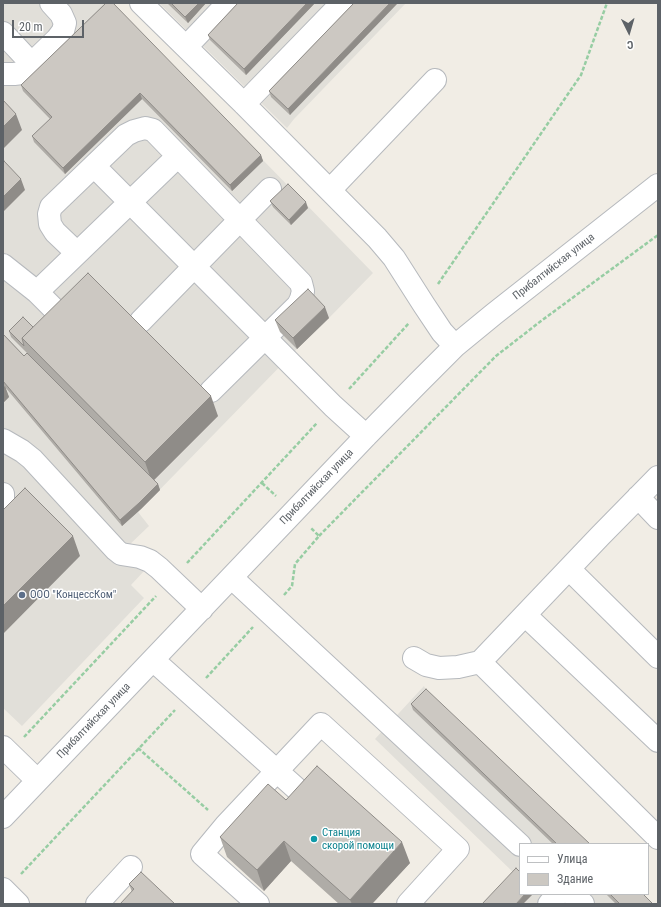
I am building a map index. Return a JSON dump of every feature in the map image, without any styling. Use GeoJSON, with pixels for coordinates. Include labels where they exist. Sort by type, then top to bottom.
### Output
{"type":"FeatureCollection","features":[{"type":"Feature","properties":{"kind":"street"},"geometry":{"type":"LineString","coordinates":[[3,74],[22,72],[63,31],[65,23],[61,14],[51,3]]}},
{"type":"Feature","properties":{"kind":"street"},"geometry":{"type":"LineString","coordinates":[[141,3],[378,238],[394,258],[442,332],[456,346]]}},
{"type":"Feature","properties":{"kind":"street"},"geometry":{"type":"LineString","coordinates":[[186,47],[228,3]]}},
{"type":"Feature","properties":{"kind":"street"},"geometry":{"type":"LineString","coordinates":[[244,104],[342,3]]}},
{"type":"Feature","properties":{"kind":"street"},"geometry":{"type":"LineString","coordinates":[[3,33],[31,63]]}},
{"type":"Feature","properties":{"kind":"street"},"geometry":{"type":"LineString","coordinates":[[330,190],[435,80]]}},
{"type":"Feature","properties":{"kind":"street"},"geometry":{"type":"LineString","coordinates":[[77,253],[55,232],[50,224],[48,214],[52,207],[126,135],[145,128],[153,130],[300,283],[303,291],[298,306],[211,391]]}},
{"type":"Feature","properties":{"kind":"street"},"geometry":{"type":"LineString","coordinates":[[37,292],[178,156]]}},
{"type":"Feature","properties":{"kind":"street"},"geometry":{"type":"LineString","coordinates":[[94,166],[333,406],[366,436]]}},
{"type":"Feature","properties":{"kind":"street"},"geometry":{"type":"LineString","coordinates":[[141,321],[270,189]]}},
{"type":"Feature","properties":{"kind":"street","name":"Прибалтийская улица"},"geometry":{"type":"LineString","coordinates":[[3,817],[418,382],[456,346],[494,314],[657,189]]}},
{"type":"Feature","properties":{"kind":"street"},"geometry":{"type":"LineString","coordinates":[[3,265],[37,292],[57,312]]}},
{"type":"Feature","properties":{"kind":"street"},"geometry":{"type":"LineString","coordinates":[[3,440],[22,451],[32,459],[116,550],[121,554],[140,557],[150,561],[202,609]]}},
{"type":"Feature","properties":{"kind":"street"},"geometry":{"type":"LineString","coordinates":[[414,658],[426,665],[438,668],[458,667],[480,662],[658,476]]}},
{"type":"Feature","properties":{"kind":"street"},"geometry":{"type":"LineString","coordinates":[[3,494],[3,499]]}},
{"type":"Feature","properties":{"kind":"street"},"geometry":{"type":"LineString","coordinates":[[638,497],[658,518]]}},
{"type":"Feature","properties":{"kind":"street"},"geometry":{"type":"LineString","coordinates":[[569,568],[658,657]]}},
{"type":"Feature","properties":{"kind":"street"},"geometry":{"type":"LineString","coordinates":[[232,578],[519,844]]}},
{"type":"Feature","properties":{"kind":"street"},"geometry":{"type":"LineString","coordinates":[[525,615],[658,742]]}},
{"type":"Feature","properties":{"kind":"street"},"geometry":{"type":"LineString","coordinates":[[153,660],[308,798]]}},
{"type":"Feature","properties":{"kind":"street"},"geometry":{"type":"LineString","coordinates":[[480,662],[658,838]]}},
{"type":"Feature","properties":{"kind":"street"},"geometry":{"type":"LineString","coordinates":[[258,904],[202,854],[226,825],[321,724],[458,849],[408,904]]}},
{"type":"Feature","properties":{"kind":"street"},"geometry":{"type":"LineString","coordinates":[[3,746],[37,780]]}},
{"type":"Feature","properties":{"kind":"street"},"geometry":{"type":"LineString","coordinates":[[97,904],[131,867]]}},
{"type":"Feature","properties":{"kind":"street"},"geometry":{"type":"LineString","coordinates":[[3,889],[18,904]]}},
{"type":"Feature","properties":{"kind":"street"},"geometry":{"type":"LineString","coordinates":[[549,904],[557,895]]}},
{"type":"Feature","properties":{"kind":"street"},"geometry":{"type":"LineString","coordinates":[[573,895],[583,904]]}},
{"type":"Feature","properties":{"kind":"path"},"geometry":{"type":"LineString","coordinates":[[320,536],[496,356],[658,235]]}},
{"type":"Feature","properties":{"kind":"path"},"geometry":{"type":"LineString","coordinates":[[138,748],[226,825]]}},
{"type":"Feature","properties":{"kind":"shaded area"},"geometry":{"type":"Polygon","coordinates":[[[3,3],[110,3],[373,273],[138,512],[149,526],[126,548],[145,570],[131,585],[144,598],[22,726],[3,708],[3,3]]]}},
{"type":"Feature","properties":{"kind":"shaded area"},"geometry":{"type":"Polygon","coordinates":[[[159,3],[406,3],[287,128],[159,3]]]}},
{"type":"Feature","properties":{"kind":"shaded area"},"geometry":{"type":"Polygon","coordinates":[[[424,686],[428,695],[585,843],[519,843],[519,895],[640,895],[650,904],[484,904],[514,873],[375,739],[424,686]]]}},
{"type":"Feature","properties":{"kind":"building"},"geometry":{"type":"Polygon","coordinates":[[[106,3],[113,3],[261,155],[230,185],[140,93],[63,168],[32,136],[52,117],[21,85],[106,3]]]}},
{"type":"Feature","properties":{"kind":"building"},"geometry":{"type":"Polygon","coordinates":[[[171,3],[199,3],[185,17],[171,3]]]}},
{"type":"Feature","properties":{"kind":"building"},"geometry":{"type":"Polygon","coordinates":[[[238,3],[307,3],[244,69],[208,35],[238,3]]]}},
{"type":"Feature","properties":{"kind":"building"},"geometry":{"type":"Polygon","coordinates":[[[354,3],[390,3],[288,109],[269,91],[354,3]]]}},
{"type":"Feature","properties":{"kind":"building"},"geometry":{"type":"Polygon","coordinates":[[[3,100],[16,114],[3,127],[3,100]]]}},
{"type":"Feature","properties":{"kind":"building"},"geometry":{"type":"Polygon","coordinates":[[[4,161],[21,179],[3,197],[3,162],[4,161]]]}},
{"type":"Feature","properties":{"kind":"building"},"geometry":{"type":"Polygon","coordinates":[[[288,184],[306,202],[289,220],[270,201],[288,184]]]}},
{"type":"Feature","properties":{"kind":"building"},"geometry":{"type":"Polygon","coordinates":[[[88,273],[211,396],[145,462],[22,338],[88,273]]]}},
{"type":"Feature","properties":{"kind":"building"},"geometry":{"type":"Polygon","coordinates":[[[308,289],[325,307],[293,338],[275,320],[308,289]]]}},
{"type":"Feature","properties":{"kind":"building"},"geometry":{"type":"Polygon","coordinates":[[[23,317],[33,327],[22,338],[24,346],[9,331],[23,317]]]}},
{"type":"Feature","properties":{"kind":"building"},"geometry":{"type":"Polygon","coordinates":[[[3,334],[24,356],[27,353],[158,484],[120,520],[3,381],[3,334]]]}},
{"type":"Feature","properties":{"kind":"building","name":"ООО \"КонцессКом\""},"geometry":{"type":"Polygon","coordinates":[[[25,488],[73,536],[3,606],[3,510],[25,488]]]}},
{"type":"Feature","properties":{"kind":"building"},"geometry":{"type":"Polygon","coordinates":[[[426,689],[589,843],[556,843],[411,704],[426,689]]]}},
{"type":"Feature","properties":{"kind":"building","name":"Станция скорой помощи"},"geometry":{"type":"Polygon","coordinates":[[[317,766],[402,842],[350,900],[284,841],[257,870],[220,837],[268,784],[286,800],[317,766]]]}},
{"type":"Feature","properties":{"kind":"building"},"geometry":{"type":"Polygon","coordinates":[[[516,868],[519,871],[519,895],[524,895],[516,904],[482,904],[516,868]]]}},
{"type":"Feature","properties":{"kind":"building"},"geometry":{"type":"Polygon","coordinates":[[[141,872],[175,904],[120,904],[134,889],[129,884],[141,872]]]}},
{"type":"Feature","properties":{"kind":"building"},"geometry":{"type":"Polygon","coordinates":[[[611,895],[644,895],[653,904],[620,904],[611,895]]]}},
{"type":"Feature","properties":{"kind":"place","name":"ООО \"КонцессКом\""},"geometry":{"type":"Point","coordinates":[22,595]}},
{"type":"Feature","properties":{"kind":"place","name":"Станция скорой помощи"},"geometry":{"type":"Point","coordinates":[314,839]}}]}
